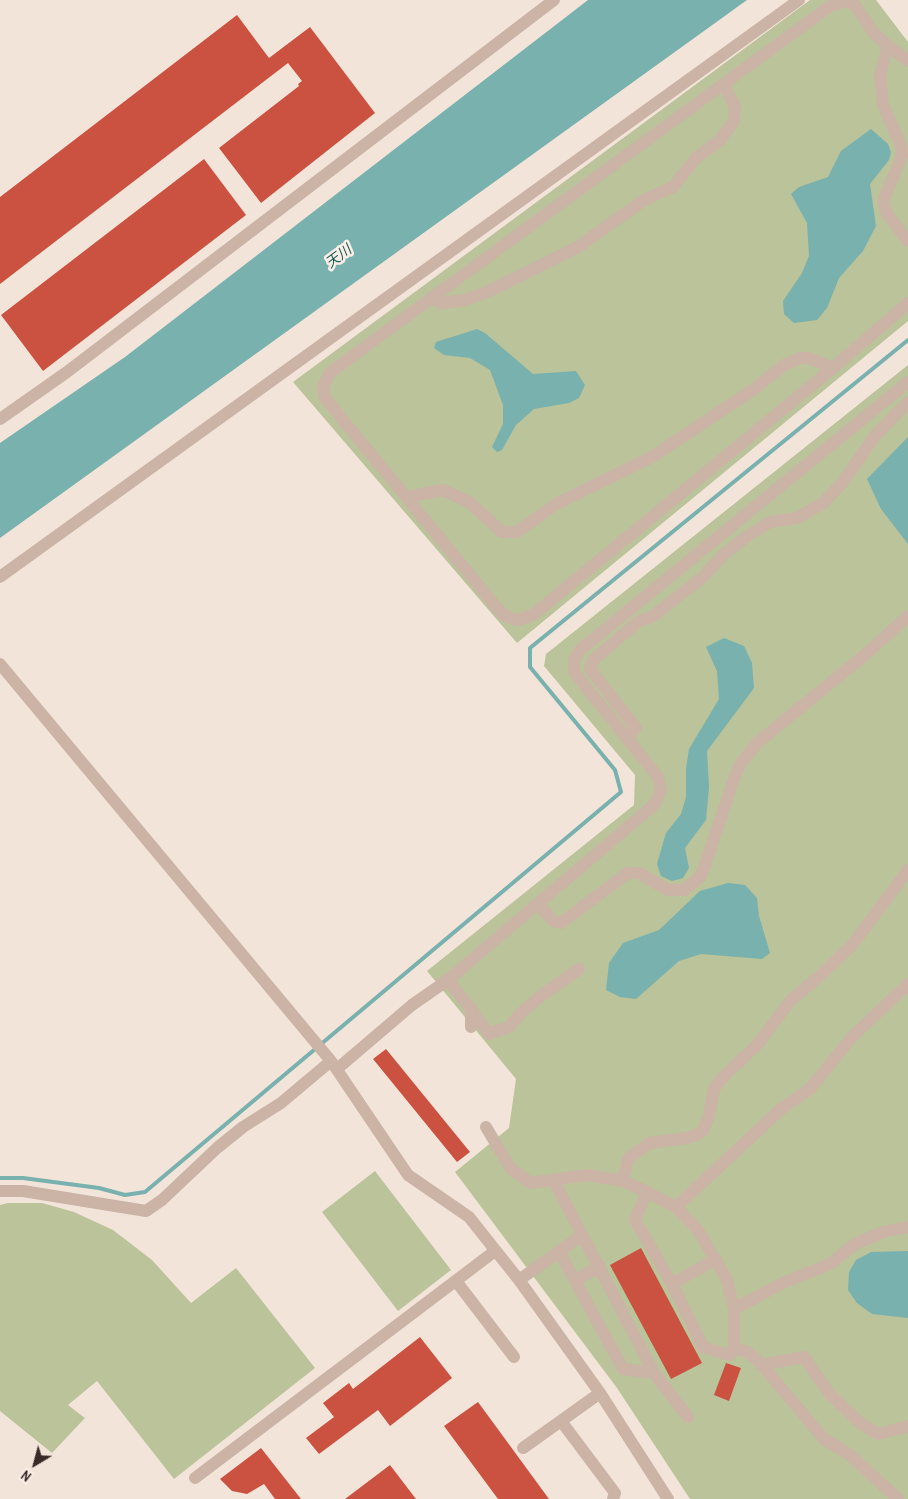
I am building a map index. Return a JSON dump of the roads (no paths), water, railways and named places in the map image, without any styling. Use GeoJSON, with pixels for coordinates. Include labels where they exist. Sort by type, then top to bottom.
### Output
{"type":"FeatureCollection","features":[{"type":"Feature","properties":{"kind":"street"},"geometry":{"type":"LineString","coordinates":[[0,419],[67,372],[554,0]]}},
{"type":"Feature","properties":{"kind":"street"},"geometry":{"type":"LineString","coordinates":[[0,576],[799,0]]}},
{"type":"Feature","properties":{"kind":"street"},"geometry":{"type":"LineString","coordinates":[[908,61],[873,32],[854,5],[845,1],[838,2],[329,374],[323,387],[325,398],[498,609],[507,617],[518,620],[533,616],[833,368],[908,303]]}},
{"type":"Feature","properties":{"kind":"street"},"geometry":{"type":"LineString","coordinates":[[888,46],[880,75],[883,104],[901,146],[902,156],[883,201],[887,214],[908,241]]}},
{"type":"Feature","properties":{"kind":"street"},"geometry":{"type":"LineString","coordinates":[[431,298],[442,303],[465,300],[489,291],[578,247],[644,200],[673,186],[696,158],[720,140],[734,120],[735,107],[724,84]]}},
{"type":"Feature","properties":{"kind":"street"},"geometry":{"type":"LineString","coordinates":[[407,497],[443,490],[469,502],[502,532],[517,532],[556,504],[652,457],[754,389],[784,365],[800,358],[809,358],[833,368]]}},
{"type":"Feature","properties":{"kind":"street"},"geometry":{"type":"LineString","coordinates":[[0,1191],[23,1191],[146,1211],[162,1200],[217,1148],[243,1127],[281,1104],[448,980],[654,805],[661,791],[658,777],[574,672],[574,660],[580,650],[908,382]]}},
{"type":"Feature","properties":{"kind":"street"},"geometry":{"type":"LineString","coordinates":[[626,738],[636,728],[590,669],[593,660],[639,621],[652,617],[703,578],[724,554],[749,535],[770,522],[797,518],[823,503],[843,482],[874,437],[908,402]]}},
{"type":"Feature","properties":{"kind":"street"},"geometry":{"type":"LineString","coordinates":[[539,904],[553,921],[561,923],[628,873],[639,874],[668,890],[684,890],[700,877],[741,763],[750,752],[908,616]]}},
{"type":"Feature","properties":{"kind":"street"},"geometry":{"type":"LineString","coordinates":[[0,664],[334,1065],[408,1175],[468,1217],[519,1280],[600,1393],[668,1499]]}},
{"type":"Feature","properties":{"kind":"street"},"geometry":{"type":"LineString","coordinates":[[622,1181],[628,1159],[649,1142],[687,1138],[703,1131],[709,1116],[714,1089],[722,1078],[757,1044],[792,1000],[853,944],[908,870]]}},
{"type":"Feature","properties":{"kind":"street"},"geometry":{"type":"LineString","coordinates":[[448,980],[489,1034],[509,1027],[537,999],[580,969]]}},
{"type":"Feature","properties":{"kind":"street"},"geometry":{"type":"LineString","coordinates":[[676,1207],[781,1108],[810,1089],[852,1037],[908,984]]}},
{"type":"Feature","properties":{"kind":"street"},"geometry":{"type":"LineString","coordinates":[[471,1009],[472,1027]]}},
{"type":"Feature","properties":{"kind":"street"},"geometry":{"type":"LineString","coordinates":[[486,1127],[511,1169],[531,1183],[587,1175],[622,1181],[647,1192],[676,1207],[698,1230],[727,1280],[734,1309],[734,1348],[730,1355],[703,1347],[672,1284],[635,1220],[647,1192]]}},
{"type":"Feature","properties":{"kind":"street"},"geometry":{"type":"LineString","coordinates":[[554,1181],[600,1266],[654,1373],[688,1417]]}},
{"type":"Feature","properties":{"kind":"street"},"geometry":{"type":"LineString","coordinates":[[734,1309],[785,1282],[830,1264],[855,1244],[884,1232],[908,1227]]}},
{"type":"Feature","properties":{"kind":"street"},"geometry":{"type":"LineString","coordinates":[[519,1280],[560,1253],[582,1235]]}},
{"type":"Feature","properties":{"kind":"street"},"geometry":{"type":"LineString","coordinates":[[195,1478],[495,1251]]}},
{"type":"Feature","properties":{"kind":"street"},"geometry":{"type":"LineString","coordinates":[[560,1253],[623,1369],[654,1373]]}},
{"type":"Feature","properties":{"kind":"street"},"geometry":{"type":"LineString","coordinates":[[672,1284],[716,1259]]}},
{"type":"Feature","properties":{"kind":"street"},"geometry":{"type":"LineString","coordinates":[[575,1280],[600,1266]]}},
{"type":"Feature","properties":{"kind":"street"},"geometry":{"type":"LineString","coordinates":[[456,1280],[514,1358]]}},
{"type":"Feature","properties":{"kind":"street"},"geometry":{"type":"LineString","coordinates":[[734,1348],[748,1352],[762,1365],[824,1439],[849,1454],[898,1499]]}},
{"type":"Feature","properties":{"kind":"street"},"geometry":{"type":"LineString","coordinates":[[762,1365],[804,1357],[829,1393],[860,1423],[878,1434],[908,1426]]}},
{"type":"Feature","properties":{"kind":"street"},"geometry":{"type":"LineString","coordinates":[[523,1448],[600,1393]]}},
{"type":"Feature","properties":{"kind":"street"},"geometry":{"type":"LineString","coordinates":[[561,1421],[615,1494],[613,1499]]}},
{"type":"Feature","properties":{"kind":"water","name":"天川"},"geometry":{"type":"Polygon","coordinates":[[[588,0],[747,0],[0,538],[0,443],[125,357],[588,0]]]}},
{"type":"Feature","properties":{"kind":"water"},"geometry":{"type":"Polygon","coordinates":[[[871,129],[888,144],[891,152],[889,160],[870,184],[876,226],[863,251],[839,278],[827,308],[817,320],[794,323],[784,314],[783,301],[802,273],[809,256],[807,223],[791,194],[799,187],[828,177],[841,151],[871,129]]]}},
{"type":"Feature","properties":{"kind":"water"},"geometry":{"type":"Polygon","coordinates":[[[477,329],[485,333],[533,374],[576,371],[585,385],[579,398],[569,403],[534,409],[516,425],[502,450],[497,452],[492,447],[503,424],[503,405],[490,370],[470,358],[444,355],[434,348],[436,342],[477,329]]]}},
{"type":"Feature","properties":{"kind":"water"},"geometry":{"type":"Polygon","coordinates":[[[908,437],[908,544],[881,509],[867,479],[908,437]]]}},
{"type":"Feature","properties":{"kind":"water"},"geometry":{"type":"Polygon","coordinates":[[[724,638],[744,646],[752,663],[754,688],[707,751],[709,787],[706,820],[685,848],[689,868],[683,878],[672,881],[661,876],[657,864],[666,833],[681,814],[686,797],[686,769],[689,749],[719,699],[717,671],[706,647],[724,638]]]}},
{"type":"Feature","properties":{"kind":"water"},"geometry":{"type":"Polygon","coordinates":[[[728,883],[745,885],[757,898],[759,916],[770,953],[762,959],[701,954],[679,961],[636,999],[620,997],[606,990],[609,963],[623,943],[659,930],[700,891],[728,883]]]}},
{"type":"Feature","properties":{"kind":"water"},"geometry":{"type":"Polygon","coordinates":[[[908,1251],[908,1318],[872,1314],[857,1303],[848,1290],[849,1272],[856,1260],[871,1252],[908,1251]]]}},
{"type":"Feature","properties":{"kind":"waterway"},"geometry":{"type":"LineString","coordinates":[[0,1178],[23,1178],[99,1188],[125,1195],[145,1192],[621,792],[615,770],[530,667],[530,648],[908,340]]}}]}
